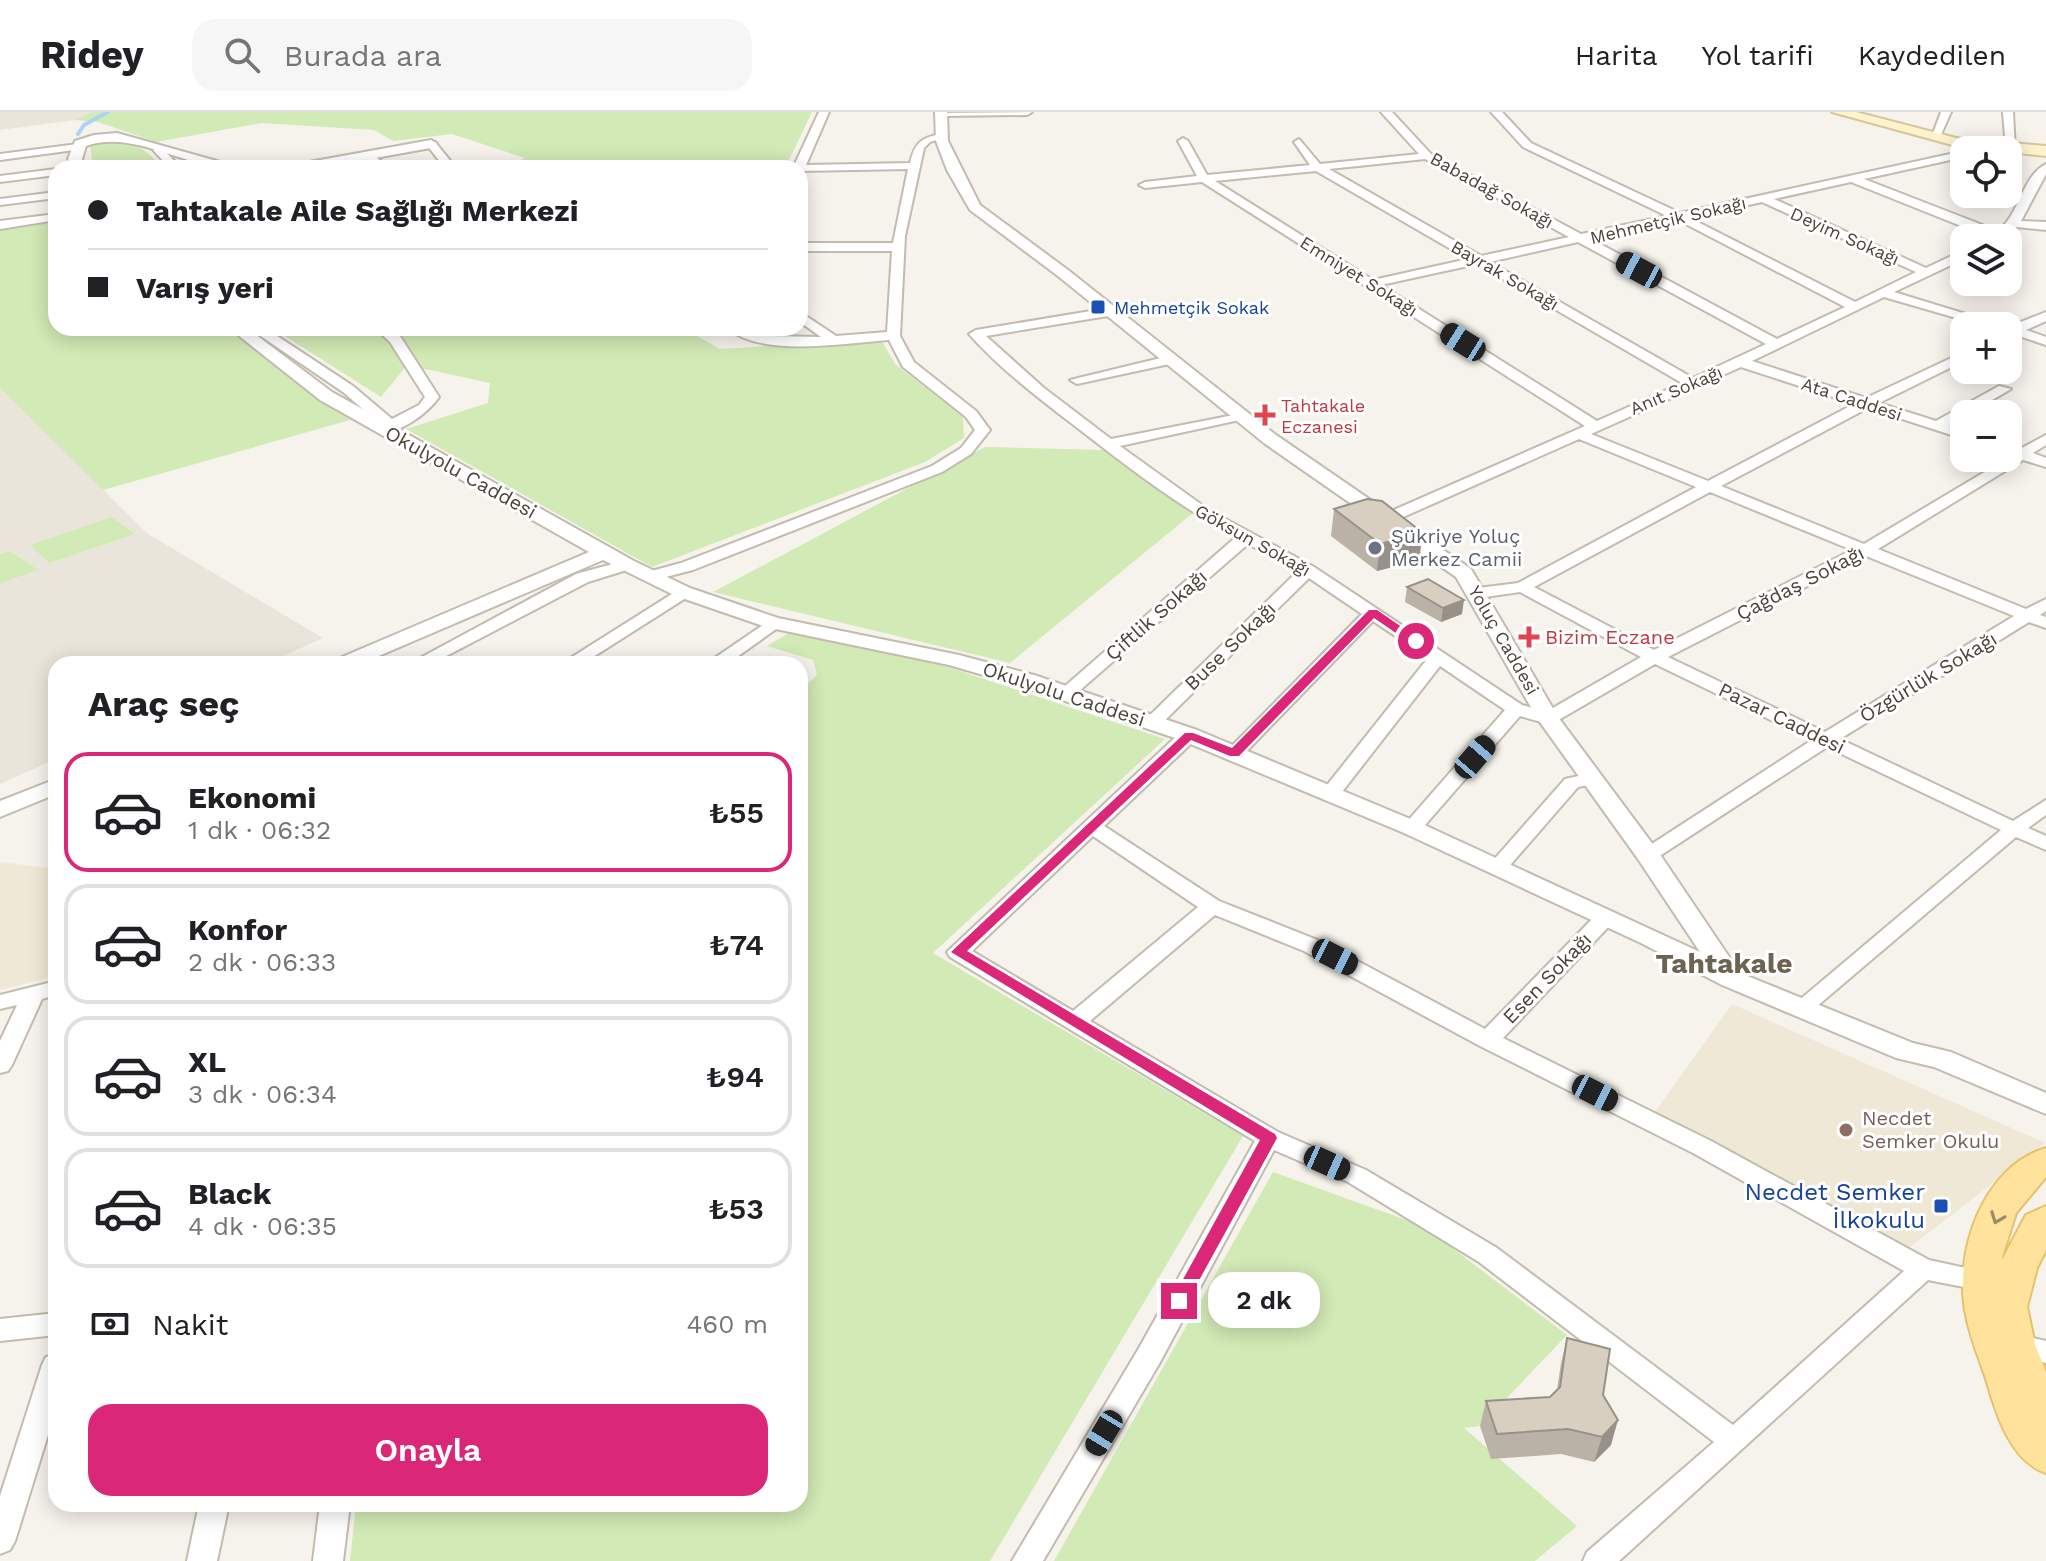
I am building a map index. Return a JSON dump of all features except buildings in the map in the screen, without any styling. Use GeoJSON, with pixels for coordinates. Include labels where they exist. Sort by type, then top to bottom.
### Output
{"type":"FeatureCollection","features":[{"type":"Feature","properties":{"kind":"main road"},"geometry":{"type":"LineString","coordinates":[[1839,112],[1872,115],[1950,141]]}},
{"type":"Feature","properties":{"kind":"main road"},"geometry":{"type":"LineString","coordinates":[[2022,150],[2046,151]]}},
{"type":"Feature","properties":{"kind":"main road"},"geometry":{"type":"LineString","coordinates":[[2046,1161],[2033,1167],[1999,1208],[1983,1257],[2031,1348],[2046,1425]]}},
{"type":"Feature","properties":{"kind":"main road"},"geometry":{"type":"LineString","coordinates":[[2046,1220],[2039,1225],[2025,1253],[1998,1284],[1985,1313],[2018,1416],[2046,1455]]}},
{"type":"Feature","properties":{"kind":"street"},"geometry":{"type":"LineString","coordinates":[[802,160],[824,112]]}},
{"type":"Feature","properties":{"kind":"street"},"geometry":{"type":"LineString","coordinates":[[941,112],[1027,112]]}},
{"type":"Feature","properties":{"kind":"street","name":"Yoluç Caddesi"},"geometry":{"type":"LineString","coordinates":[[941,112],[941,137],[954,170],[975,207],[1239,416],[1464,573],[1548,718],[1648,855],[1731,979]]}},
{"type":"Feature","properties":{"kind":"street","name":"Babadağ Sokağı"},"geometry":{"type":"LineString","coordinates":[[1386,112],[1427,156],[1778,345]]}},
{"type":"Feature","properties":{"kind":"street"},"geometry":{"type":"LineString","coordinates":[[1496,112],[1527,145],[1682,218],[1857,308]]}},
{"type":"Feature","properties":{"kind":"street"},"geometry":{"type":"LineString","coordinates":[[1935,137],[1946,112]]}},
{"type":"Feature","properties":{"kind":"street"},"geometry":{"type":"LineString","coordinates":[[2008,112],[2010,136]]}},
{"type":"Feature","properties":{"kind":"street"},"geometry":{"type":"LineString","coordinates":[[0,157],[78,147],[94,139],[117,137],[196,160]]}},
{"type":"Feature","properties":{"kind":"street"},"geometry":{"type":"LineString","coordinates":[[650,576],[687,567],[937,469],[966,451],[983,430],[971,414],[908,364],[893,336],[899,247],[919,147],[926,140],[941,137]]}},
{"type":"Feature","properties":{"kind":"street"},"geometry":{"type":"LineString","coordinates":[[1183,141],[1204,179]]}},
{"type":"Feature","properties":{"kind":"street"},"geometry":{"type":"LineString","coordinates":[[1299,142],[1317,167]]}},
{"type":"Feature","properties":{"kind":"street"},"geometry":{"type":"LineString","coordinates":[[347,160],[431,144],[444,160]]}},
{"type":"Feature","properties":{"kind":"street"},"geometry":{"type":"LineString","coordinates":[[75,160],[78,147]]}},
{"type":"Feature","properties":{"kind":"street"},"geometry":{"type":"LineString","coordinates":[[158,150],[168,160]]}},
{"type":"Feature","properties":{"kind":"street"},"geometry":{"type":"LineString","coordinates":[[368,156],[374,160]]}},
{"type":"Feature","properties":{"kind":"street"},"geometry":{"type":"LineString","coordinates":[[1145,185],[1427,156]]}},
{"type":"Feature","properties":{"kind":"street","name":"Mehmetçik Sokağı"},"geometry":{"type":"LineString","coordinates":[[1371,284],[1583,240],[1950,157]]}},
{"type":"Feature","properties":{"kind":"street"},"geometry":{"type":"LineString","coordinates":[[808,167],[915,166]]}},
{"type":"Feature","properties":{"kind":"street","name":"Bayrak Sokağı"},"geometry":{"type":"LineString","coordinates":[[1317,167],[1693,384]]}},
{"type":"Feature","properties":{"kind":"street"},"geometry":{"type":"LineString","coordinates":[[2017,224],[2032,184],[2046,167]]}},
{"type":"Feature","properties":{"kind":"street"},"geometry":{"type":"LineString","coordinates":[[0,179],[48,173]]}},
{"type":"Feature","properties":{"kind":"street"},"geometry":{"type":"LineString","coordinates":[[1851,178],[1966,224]]}},
{"type":"Feature","properties":{"kind":"street","name":"Emniyet Sokağı"},"geometry":{"type":"LineString","coordinates":[[1204,179],[1594,425]]}},
{"type":"Feature","properties":{"kind":"street"},"geometry":{"type":"LineString","coordinates":[[0,202],[48,196]]}},
{"type":"Feature","properties":{"kind":"street","name":"Deyim Sokağı"},"geometry":{"type":"LineString","coordinates":[[1763,198],[1927,273]]}},
{"type":"Feature","properties":{"kind":"street"},"geometry":{"type":"LineString","coordinates":[[0,225],[48,218]]}},
{"type":"Feature","properties":{"kind":"street"},"geometry":{"type":"LineString","coordinates":[[2022,224],[2046,226]]}},
{"type":"Feature","properties":{"kind":"street"},"geometry":{"type":"LineString","coordinates":[[808,247],[899,247]]}},
{"type":"Feature","properties":{"kind":"street","name":"Anıt Sokağı"},"geometry":{"type":"LineString","coordinates":[[1386,519],[1693,384],[1950,261]]}},
{"type":"Feature","properties":{"kind":"street"},"geometry":{"type":"LineString","coordinates":[[1886,294],[1950,312]]}},
{"type":"Feature","properties":{"kind":"street","name":"Göksun Sokağı"},"geometry":{"type":"LineString","coordinates":[[1109,312],[976,334],[1039,391],[1106,445],[1203,513],[1308,570],[1516,709],[1548,718]]}},
{"type":"Feature","properties":{"kind":"street"},"geometry":{"type":"LineString","coordinates":[[2022,326],[2046,316]]}},
{"type":"Feature","properties":{"kind":"street"},"geometry":{"type":"LineString","coordinates":[[808,322],[830,338]]}},
{"type":"Feature","properties":{"kind":"street"},"geometry":{"type":"LineString","coordinates":[[2022,334],[2046,341]]}},
{"type":"Feature","properties":{"kind":"street","name":"Okulyolu Caddesi"},"geometry":{"type":"LineString","coordinates":[[254,336],[326,396],[388,428],[627,565],[683,592],[773,623],[952,659],[1189,735],[1412,828],[1606,917],[1731,979],[1906,1051]]}},
{"type":"Feature","properties":{"kind":"street"},"geometry":{"type":"LineString","coordinates":[[388,428],[424,408],[432,397],[391,336]]}},
{"type":"Feature","properties":{"kind":"street"},"geometry":{"type":"LineString","coordinates":[[764,336],[780,341],[893,336]]}},
{"type":"Feature","properties":{"kind":"street"},"geometry":{"type":"LineString","coordinates":[[1077,380],[1169,360]]}},
{"type":"Feature","properties":{"kind":"street","name":"Ata Caddesi"},"geometry":{"type":"LineString","coordinates":[[1741,362],[1950,430]]}},
{"type":"Feature","properties":{"kind":"street"},"geometry":{"type":"LineString","coordinates":[[1478,593],[1522,587],[1866,403],[1950,363]]}},
{"type":"Feature","properties":{"kind":"street"},"geometry":{"type":"LineString","coordinates":[[1937,426],[2004,389]]}},
{"type":"Feature","properties":{"kind":"street"},"geometry":{"type":"LineString","coordinates":[[1106,445],[1239,416]]}},
{"type":"Feature","properties":{"kind":"street"},"geometry":{"type":"LineString","coordinates":[[1579,434],[2038,619]]}},
{"type":"Feature","properties":{"kind":"street","name":"Çağdaş Sokağı"},"geometry":{"type":"LineString","coordinates":[[2022,449],[2046,439]]}},
{"type":"Feature","properties":{"kind":"street"},"geometry":{"type":"LineString","coordinates":[[2022,455],[2046,463]]}},
{"type":"Feature","properties":{"kind":"street","name":"Çağdaş Sokağı"},"geometry":{"type":"LineString","coordinates":[[1548,718],[1654,657],[1867,549],[1984,472]]}},
{"type":"Feature","properties":{"kind":"street","name":"Çiftlik Sokağı"},"geometry":{"type":"LineString","coordinates":[[1065,694],[1247,536]]}},
{"type":"Feature","properties":{"kind":"street"},"geometry":{"type":"LineString","coordinates":[[361,656],[605,552]]}},
{"type":"Feature","properties":{"kind":"street"},"geometry":{"type":"LineString","coordinates":[[442,656],[582,578],[627,565]]}},
{"type":"Feature","properties":{"kind":"street","name":"Buse Sokağı"},"geometry":{"type":"LineString","coordinates":[[1152,722],[1308,570]]}},
{"type":"Feature","properties":{"kind":"street","name":"Pazar Caddesi"},"geometry":{"type":"LineString","coordinates":[[1522,587],[1654,657],[2046,844]]}},
{"type":"Feature","properties":{"kind":"street"},"geometry":{"type":"LineString","coordinates":[[583,656],[683,592]]}},
{"type":"Feature","properties":{"kind":"street","name":"Özgürlük Sokağı"},"geometry":{"type":"LineString","coordinates":[[1648,855],[1826,739],[2038,619],[2046,604]]}},
{"type":"Feature","properties":{"kind":"street"},"geometry":{"type":"LineString","coordinates":[[1234,753],[1373,612]]}},
{"type":"Feature","properties":{"kind":"street"},"geometry":{"type":"LineString","coordinates":[[726,656],[773,623]]}},
{"type":"Feature","properties":{"kind":"street"},"geometry":{"type":"LineString","coordinates":[[1331,793],[1438,656]]}},
{"type":"Feature","properties":{"kind":"street"},"geometry":{"type":"LineString","coordinates":[[1412,828],[1516,709]]}},
{"type":"Feature","properties":{"kind":"street"},"geometry":{"type":"LineString","coordinates":[[1189,735],[958,952],[1269,1138],[1357,1176],[1488,1255],[1734,1442]]}},
{"type":"Feature","properties":{"kind":"street"},"geometry":{"type":"LineString","coordinates":[[1498,867],[1572,783],[1592,779]]}},
{"type":"Feature","properties":{"kind":"street"},"geometry":{"type":"LineString","coordinates":[[0,810],[48,789]]}},
{"type":"Feature","properties":{"kind":"street"},"geometry":{"type":"LineString","coordinates":[[1801,1008],[2014,829],[2046,806]]}},
{"type":"Feature","properties":{"kind":"street"},"geometry":{"type":"LineString","coordinates":[[1092,827],[1212,906],[1312,946],[1488,1040],[1702,1147],[1923,1269],[1998,1284]]}},
{"type":"Feature","properties":{"kind":"street"},"geometry":{"type":"LineString","coordinates":[[1074,1022],[1212,906]]}},
{"type":"Feature","properties":{"kind":"street","name":"Esen Sokağı"},"geometry":{"type":"LineString","coordinates":[[1488,1040],[1606,917]]}},
{"type":"Feature","properties":{"kind":"street"},"geometry":{"type":"LineString","coordinates":[[0,1002],[48,990]]}},
{"type":"Feature","properties":{"kind":"street"},"geometry":{"type":"LineString","coordinates":[[0,1065],[33,994]]}},
{"type":"Feature","properties":{"kind":"street"},"geometry":{"type":"LineString","coordinates":[[1906,1051],[1941,1059],[2046,1104]]}},
{"type":"Feature","properties":{"kind":"street"},"geometry":{"type":"LineString","coordinates":[[1906,1051],[1927,1068],[2046,1121]]}},
{"type":"Feature","properties":{"kind":"street"},"geometry":{"type":"LineString","coordinates":[[1027,1561],[1149,1356],[1269,1138]]}},
{"type":"Feature","properties":{"kind":"street"},"geometry":{"type":"LineString","coordinates":[[1598,1561],[1923,1269]]}},
{"type":"Feature","properties":{"kind":"street"},"geometry":{"type":"LineString","coordinates":[[0,1330],[48,1325]]}},
{"type":"Feature","properties":{"kind":"street"},"geometry":{"type":"LineString","coordinates":[[0,1541],[48,1390]]}},
{"type":"Feature","properties":{"kind":"street"},"geometry":{"type":"LineString","coordinates":[[202,1561],[212,1512]]}},
{"type":"Feature","properties":{"kind":"street"},"geometry":{"type":"LineString","coordinates":[[328,1561],[334,1512]]}},
{"type":"Feature","properties":{"kind":"shaded area"},"geometry":{"type":"Polygon","coordinates":[[[0,112],[92,112],[75,120],[0,130],[0,112]]]}},
{"type":"Feature","properties":{"kind":"shaded area"},"geometry":{"type":"Polygon","coordinates":[[[0,388],[148,534],[323,638],[283,656],[48,656],[48,763],[0,784],[0,388]]]}},
{"type":"Feature","properties":{"kind":"shaded area"},"geometry":{"type":"Polygon","coordinates":[[[0,862],[48,868],[48,978],[0,990],[0,862]]]}},
{"type":"Feature","properties":{"kind":"shaded area","name":"Necdet Semker Okulu"},"geometry":{"type":"Polygon","coordinates":[[[1732,1004],[2045,1143],[1906,1250],[1652,1116],[1732,1004]]]}},
{"type":"Feature","properties":{"kind":"green space"},"geometry":{"type":"Polygon","coordinates":[[[92,112],[812,112],[789,160],[521,160],[525,158],[452,134],[393,141],[374,130],[262,123],[156,142],[98,122],[75,120],[92,112]]]}},
{"type":"Feature","properties":{"kind":"green space"},"geometry":{"type":"Polygon","coordinates":[[[118,142],[142,149],[155,160],[92,160],[90,144],[118,142]]]}},
{"type":"Feature","properties":{"kind":"green space"},"geometry":{"type":"Polygon","coordinates":[[[48,221],[48,336],[235,336],[350,420],[103,490],[0,388],[0,228],[48,221]]]}},
{"type":"Feature","properties":{"kind":"green space"},"geometry":{"type":"Polygon","coordinates":[[[285,336],[697,336],[720,349],[881,339],[895,364],[963,417],[964,438],[925,462],[652,567],[406,429],[488,403],[490,383],[407,365],[381,397],[285,336]]]}},
{"type":"Feature","properties":{"kind":"green space"},"geometry":{"type":"Polygon","coordinates":[[[985,447],[1104,450],[1193,513],[1010,663],[713,592],[985,447]]]}},
{"type":"Feature","properties":{"kind":"green space"},"geometry":{"type":"Polygon","coordinates":[[[112,517],[135,534],[49,563],[30,545],[112,517]]]}},
{"type":"Feature","properties":{"kind":"green space"},"geometry":{"type":"Polygon","coordinates":[[[10,551],[38,570],[0,583],[0,554],[10,551]]]}},
{"type":"Feature","properties":{"kind":"green space"},"geometry":{"type":"Polygon","coordinates":[[[789,633],[945,666],[1165,739],[933,953],[1243,1136],[990,1561],[350,1561],[355,1512],[808,1512],[808,683],[817,675],[813,660],[808,656],[767,646],[789,633]]]}},
{"type":"Feature","properties":{"kind":"green space"},"geometry":{"type":"Polygon","coordinates":[[[1273,1172],[1423,1226],[1567,1335],[1480,1426],[1464,1428],[1577,1526],[1535,1561],[1054,1561],[1273,1172]]]}},
{"type":"Feature","properties":{"kind":"waterway"},"geometry":{"type":"LineString","coordinates":[[78,134],[84,125],[108,112]]}},
{"type":"Feature","properties":{"kind":"place","name":"Mehmetçik Sokak"},"geometry":{"type":"Point","coordinates":[1098,307]}},
{"type":"Feature","properties":{"kind":"place","name":"Tahtakale Eczanesi"},"geometry":{"type":"Point","coordinates":[1265,415]}},
{"type":"Feature","properties":{"kind":"place","name":"Şükriye Yoluç Merkez Camii"},"geometry":{"type":"Point","coordinates":[1375,548]}},
{"type":"Feature","properties":{"kind":"place","name":"Bizim Eczane"},"geometry":{"type":"Point","coordinates":[1529,637]}},
{"type":"Feature","properties":{"kind":"place","name":"Necdet Semker Okulu"},"geometry":{"type":"Point","coordinates":[1846,1130]}},
{"type":"Feature","properties":{"kind":"place","name":"Necdet Semker İlkokulu"},"geometry":{"type":"Point","coordinates":[1941,1206]}},
{"type":"Feature","properties":{"kind":"district","name":"Tahtakale"},"geometry":{"type":"Point","coordinates":[1724,963]}},
{"type":"Feature","properties":{"kind":"route"},"geometry":{"type":"LineString","coordinates":[[1179,1301],[1269,1138],[958,952],[1189,735],[1234,753],[1373,612],[1416,641]]}}]}
